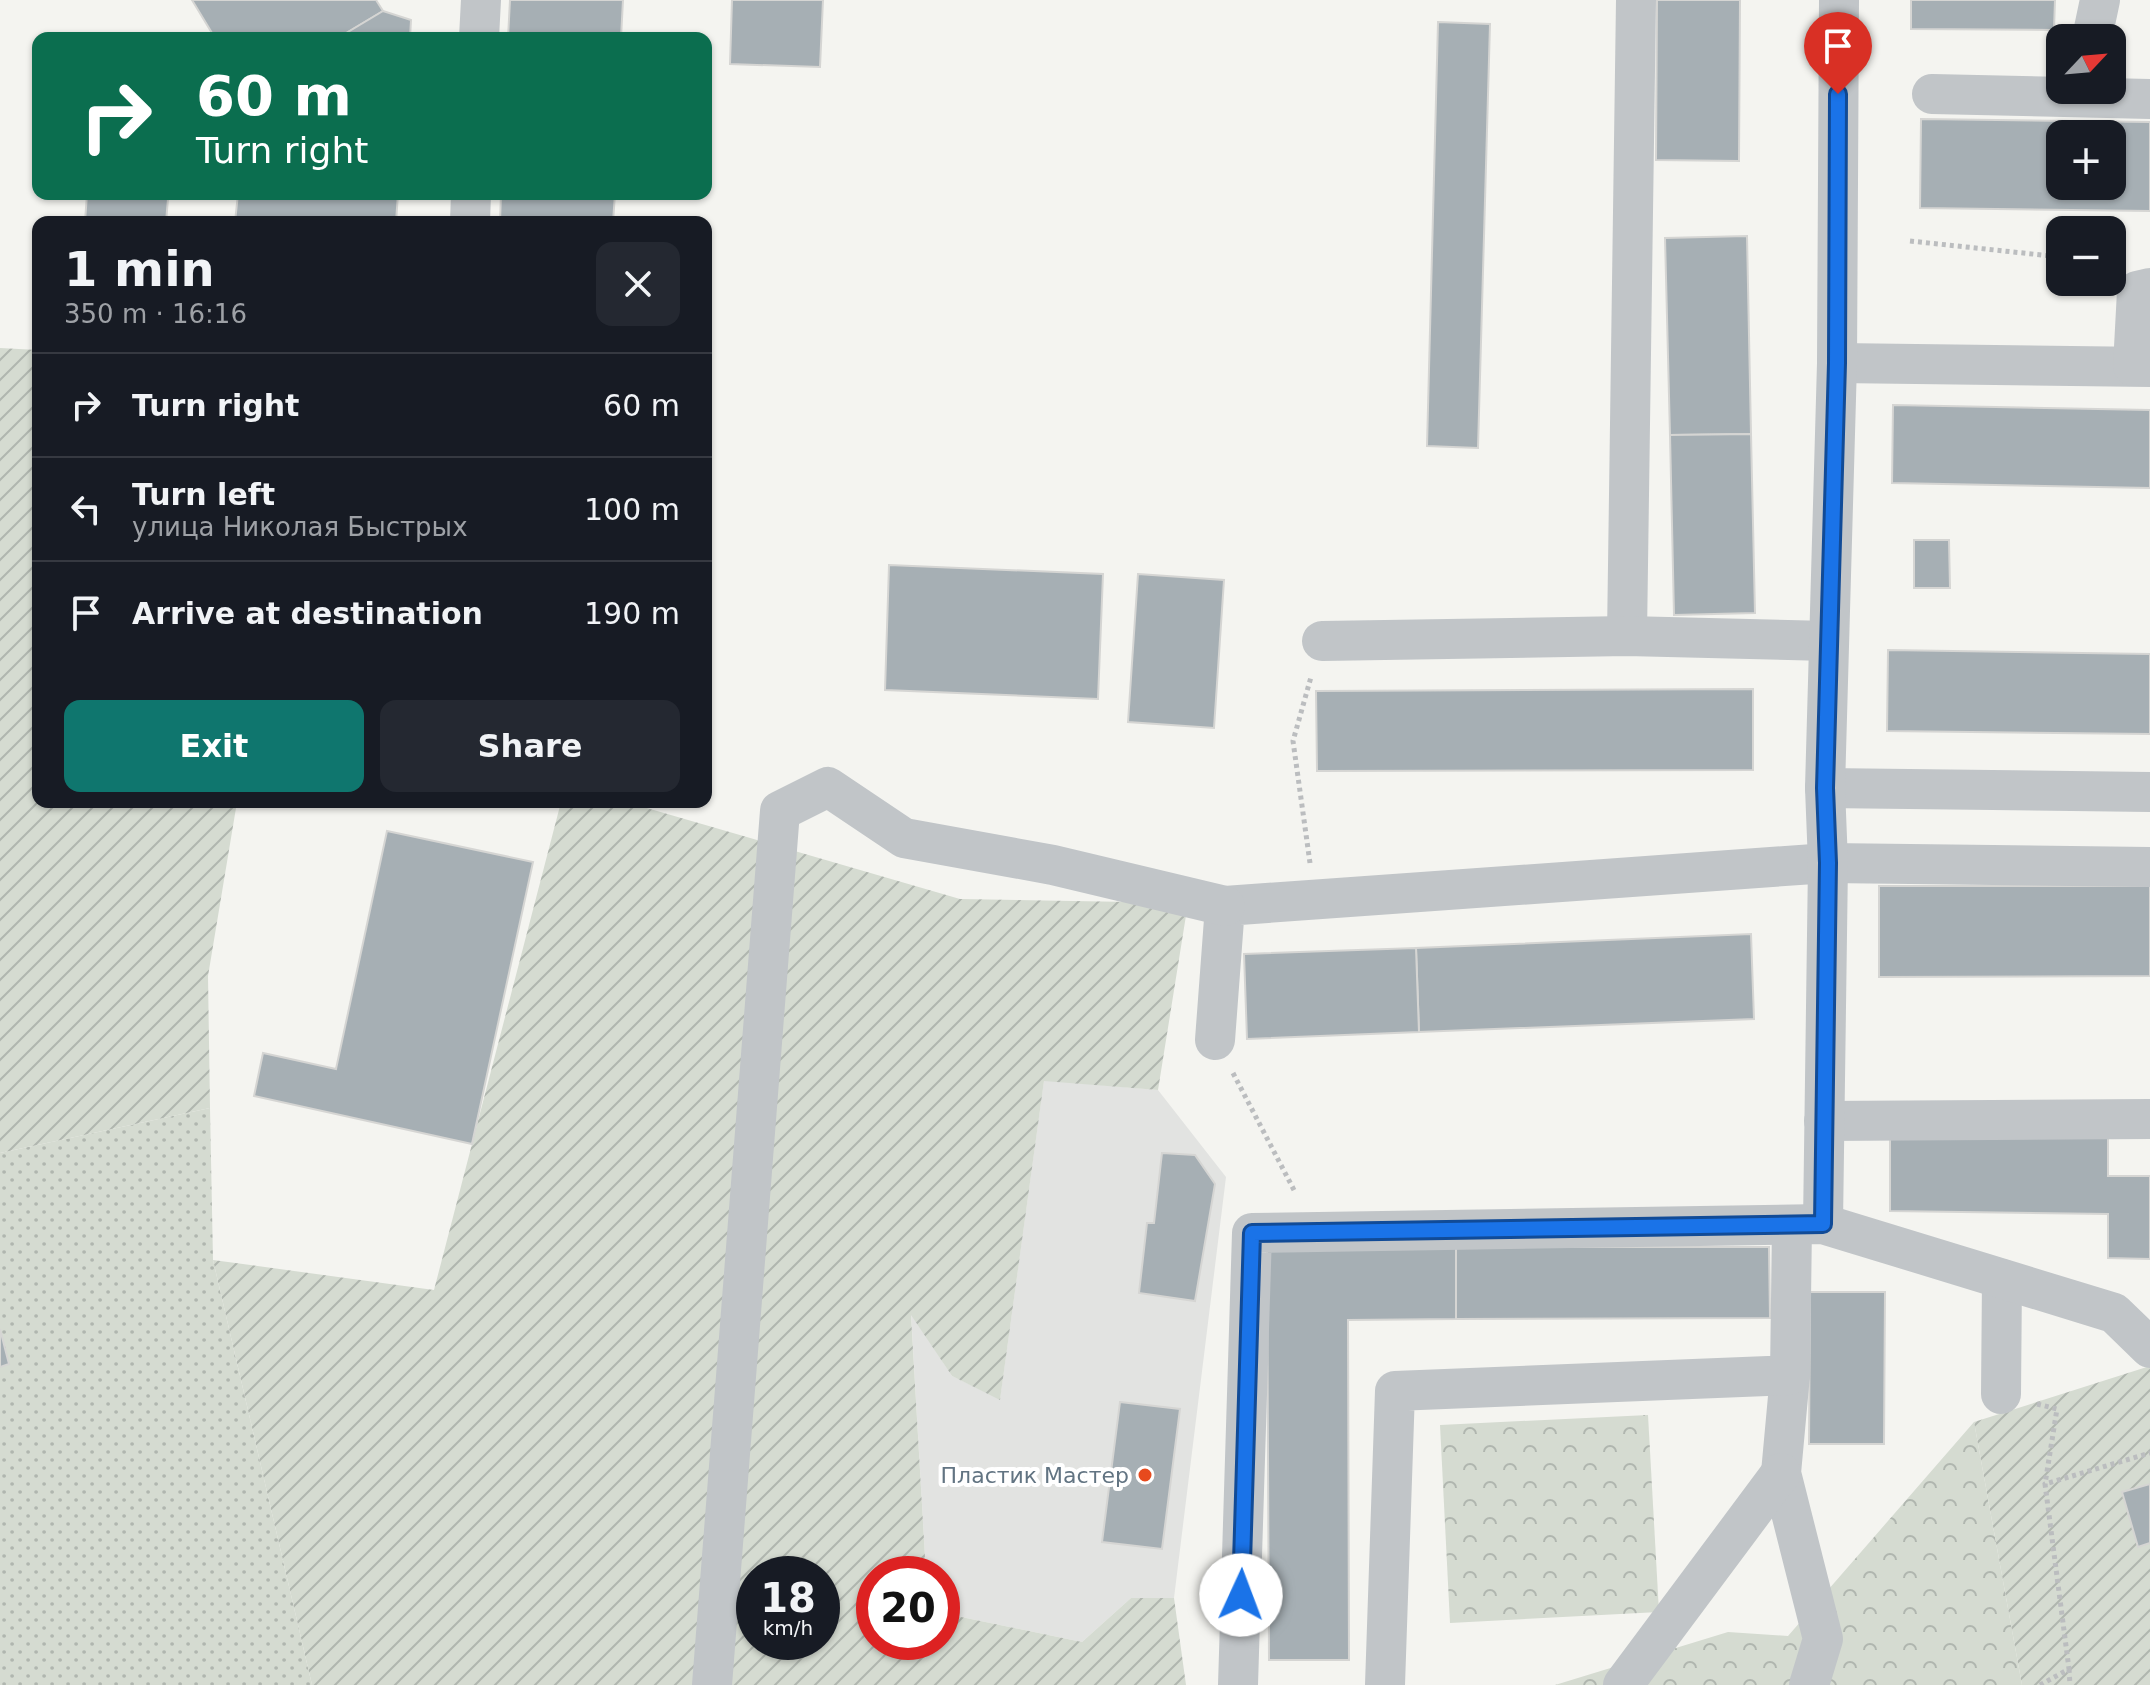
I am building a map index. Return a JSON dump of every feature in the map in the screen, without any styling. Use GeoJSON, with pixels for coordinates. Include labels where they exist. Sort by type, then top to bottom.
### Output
{"type":"FeatureCollection","features":[{"type":"Feature","properties":{"kind":"street"},"geometry":{"type":"LineString","coordinates":[[479,32],[481,0]]}},
{"type":"Feature","properties":{"kind":"street"},"geometry":{"type":"LineString","coordinates":[[1627,636],[1636,0]]}},
{"type":"Feature","properties":{"kind":"street"},"geometry":{"type":"LineString","coordinates":[[1809,1685],[1823,1639],[1781,1473],[1807,1224],[1824,1121],[1828,863],[1825,788],[1837,363],[1839,0]]}},
{"type":"Feature","properties":{"kind":"street"},"geometry":{"type":"LineString","coordinates":[[2095,24],[2100,0]]}},
{"type":"Feature","properties":{"kind":"street"},"geometry":{"type":"LineString","coordinates":[[1932,94],[2046,93]]}},
{"type":"Feature","properties":{"kind":"street"},"geometry":{"type":"LineString","coordinates":[[2126,97],[2150,99]]}},
{"type":"Feature","properties":{"kind":"street"},"geometry":{"type":"LineString","coordinates":[[1837,363],[2141,367],[2137,291],[2150,288]]}},
{"type":"Feature","properties":{"kind":"street"},"geometry":{"type":"LineString","coordinates":[[1322,641],[1627,636],[1828,641]]}},
{"type":"Feature","properties":{"kind":"street"},"geometry":{"type":"LineString","coordinates":[[712,1685],[780,811],[828,787],[904,838],[1053,865],[1225,906],[1828,863],[2150,867]]}},
{"type":"Feature","properties":{"kind":"street"},"geometry":{"type":"LineString","coordinates":[[1825,788],[2150,792]]}},
{"type":"Feature","properties":{"kind":"street"},"geometry":{"type":"LineString","coordinates":[[1215,1040],[1225,906]]}},
{"type":"Feature","properties":{"kind":"street"},"geometry":{"type":"LineString","coordinates":[[1824,1121],[2150,1119]]}},
{"type":"Feature","properties":{"kind":"street"},"geometry":{"type":"LineString","coordinates":[[1238,1685],[1252,1233],[1807,1224],[2114,1313],[2150,1348]]}},
{"type":"Feature","properties":{"kind":"street"},"geometry":{"type":"LineString","coordinates":[[2001,1394],[2002,1279]]}},
{"type":"Feature","properties":{"kind":"street"},"geometry":{"type":"LineString","coordinates":[[1385,1685],[1395,1391],[1790,1375]]}},
{"type":"Feature","properties":{"kind":"street"},"geometry":{"type":"LineString","coordinates":[[1623,1685],[1781,1473]]}},
{"type":"Feature","properties":{"kind":"path"},"geometry":{"type":"LineString","coordinates":[[1910,241],[2046,255]]}},
{"type":"Feature","properties":{"kind":"path"},"geometry":{"type":"LineString","coordinates":[[1315,900],[1293,741],[1322,641]]}},
{"type":"Feature","properties":{"kind":"path"},"geometry":{"type":"LineString","coordinates":[[1215,1040],[1316,1232]]}},
{"type":"Feature","properties":{"kind":"path"},"geometry":{"type":"LineString","coordinates":[[2001,1394],[2057,1409],[2045,1484],[2070,1685]]}},
{"type":"Feature","properties":{"kind":"path"},"geometry":{"type":"LineString","coordinates":[[2045,1484],[2150,1453]]}},
{"type":"Feature","properties":{"kind":"path"},"geometry":{"type":"LineString","coordinates":[[2040,1685],[2069,1669]]}},
{"type":"Feature","properties":{"kind":"shaded area"},"geometry":{"type":"Polygon","coordinates":[[[1044,1080],[1158,1090],[1226,1177],[1174,1598],[1131,1598],[1082,1642],[960,1617],[960,1556],[925,1556],[911,1313],[952,1376],[1000,1399],[1044,1080]]]}},
{"type":"Feature","properties":{"kind":"green space"},"geometry":{"type":"Polygon","coordinates":[[[0,348],[32,350],[32,808],[236,808],[208,976],[210,1108],[0,1153],[0,348]]]}},
{"type":"Feature","properties":{"kind":"green space"},"geometry":{"type":"Polygon","coordinates":[[[559,808],[647,808],[960,899],[1188,903],[1158,1090],[1044,1081],[1000,1400],[952,1376],[911,1315],[925,1556],[856,1556],[856,1660],[960,1660],[960,1617],[1082,1642],[1131,1598],[1174,1598],[1186,1685],[312,1685],[213,1260],[434,1290],[559,808]]]}},
{"type":"Feature","properties":{"kind":"green space"},"geometry":{"type":"Polygon","coordinates":[[[210,1108],[213,1260],[312,1685],[0,1685],[0,1153],[210,1108]]]}},
{"type":"Feature","properties":{"kind":"green space"},"geometry":{"type":"Polygon","coordinates":[[[2150,1366],[2150,1685],[2022,1685],[1974,1422],[2150,1366]]]}},
{"type":"Feature","properties":{"kind":"green space"},"geometry":{"type":"Polygon","coordinates":[[[1648,1415],[1659,1612],[1450,1623],[1440,1425],[1648,1415]]]}},
{"type":"Feature","properties":{"kind":"green space"},"geometry":{"type":"Polygon","coordinates":[[[1974,1422],[2022,1685],[1555,1685],[1728,1632],[1788,1636],[1974,1422]]]}},
{"type":"Feature","properties":{"kind":"building"},"geometry":{"type":"Polygon","coordinates":[[[192,0],[376,0],[383,11],[348,32],[211,32],[192,0]]]}},
{"type":"Feature","properties":{"kind":"building"},"geometry":{"type":"Polygon","coordinates":[[[510,0],[623,0],[621,32],[508,32],[510,0]]]}},
{"type":"Feature","properties":{"kind":"building"},"geometry":{"type":"Polygon","coordinates":[[[732,0],[823,0],[820,67],[730,64],[732,0]]]}},
{"type":"Feature","properties":{"kind":"building"},"geometry":{"type":"Polygon","coordinates":[[[1657,0],[1740,0],[1739,161],[1656,160],[1657,0]]]}},
{"type":"Feature","properties":{"kind":"building"},"geometry":{"type":"Polygon","coordinates":[[[1911,0],[2055,0],[2054,24],[2046,24],[2046,30],[1911,29],[1911,0]]]}},
{"type":"Feature","properties":{"kind":"building"},"geometry":{"type":"Polygon","coordinates":[[[383,11],[411,20],[410,32],[348,32],[383,11]]]}},
{"type":"Feature","properties":{"kind":"building"},"geometry":{"type":"Polygon","coordinates":[[[1438,22],[1490,24],[1478,448],[1427,446],[1438,22]]]}},
{"type":"Feature","properties":{"kind":"building"},"geometry":{"type":"Polygon","coordinates":[[[1921,119],[2046,121],[2046,200],[2126,200],[2126,122],[2150,122],[2150,211],[1920,208],[1921,119]]]}},
{"type":"Feature","properties":{"kind":"building"},"geometry":{"type":"Polygon","coordinates":[[[87,200],[168,200],[167,216],[85,216],[87,200]]]}},
{"type":"Feature","properties":{"kind":"building"},"geometry":{"type":"Polygon","coordinates":[[[237,200],[398,200],[396,216],[236,216],[237,200]]]}},
{"type":"Feature","properties":{"kind":"building"},"geometry":{"type":"Polygon","coordinates":[[[501,200],[615,200],[613,216],[500,216],[501,200]]]}},
{"type":"Feature","properties":{"kind":"building"},"geometry":{"type":"Polygon","coordinates":[[[1747,236],[1751,434],[1670,435],[1665,238],[1747,236]]]}},
{"type":"Feature","properties":{"kind":"building"},"geometry":{"type":"Polygon","coordinates":[[[1893,405],[2150,410],[2150,488],[1892,483],[1893,405]]]}},
{"type":"Feature","properties":{"kind":"building"},"geometry":{"type":"Polygon","coordinates":[[[1751,434],[1755,613],[1674,615],[1670,435],[1751,434]]]}},
{"type":"Feature","properties":{"kind":"building"},"geometry":{"type":"Polygon","coordinates":[[[1914,540],[1949,540],[1950,588],[1914,588],[1914,540]]]}},
{"type":"Feature","properties":{"kind":"building"},"geometry":{"type":"Polygon","coordinates":[[[889,565],[1103,574],[1098,699],[885,690],[889,565]]]}},
{"type":"Feature","properties":{"kind":"building"},"geometry":{"type":"Polygon","coordinates":[[[1138,574],[1224,580],[1214,728],[1128,722],[1138,574]]]}},
{"type":"Feature","properties":{"kind":"building"},"geometry":{"type":"Polygon","coordinates":[[[1888,650],[2150,654],[2150,734],[1887,731],[1888,650]]]}},
{"type":"Feature","properties":{"kind":"building"},"geometry":{"type":"Polygon","coordinates":[[[1753,689],[1753,770],[1317,771],[1316,691],[1753,689]]]}},
{"type":"Feature","properties":{"kind":"building"},"geometry":{"type":"Polygon","coordinates":[[[387,831],[533,862],[472,1144],[254,1096],[263,1053],[336,1069],[387,831]]]}},
{"type":"Feature","properties":{"kind":"building"},"geometry":{"type":"Polygon","coordinates":[[[1879,886],[2150,886],[2150,976],[1879,977],[1879,886]]]}},
{"type":"Feature","properties":{"kind":"building"},"geometry":{"type":"Polygon","coordinates":[[[1751,934],[1754,1019],[1419,1032],[1416,948],[1751,934]]]}},
{"type":"Feature","properties":{"kind":"building"},"geometry":{"type":"Polygon","coordinates":[[[1416,948],[1419,1032],[1247,1039],[1244,954],[1416,948]]]}},
{"type":"Feature","properties":{"kind":"building"},"geometry":{"type":"Polygon","coordinates":[[[1890,1133],[2108,1134],[2108,1176],[2150,1176],[2150,1259],[2108,1258],[2108,1214],[1890,1211],[1890,1133]]]}},
{"type":"Feature","properties":{"kind":"building"},"geometry":{"type":"Polygon","coordinates":[[[1162,1153],[1195,1155],[1215,1184],[1195,1301],[1139,1293],[1147,1223],[1154,1223],[1162,1153]]]}},
{"type":"Feature","properties":{"kind":"building"},"geometry":{"type":"Polygon","coordinates":[[[1456,1247],[1456,1319],[1348,1320],[1349,1660],[1269,1660],[1267,1248],[1456,1247]]]}},
{"type":"Feature","properties":{"kind":"building"},"geometry":{"type":"Polygon","coordinates":[[[1456,1247],[1769,1247],[1770,1318],[1456,1319],[1456,1247]]]}},
{"type":"Feature","properties":{"kind":"building"},"geometry":{"type":"Polygon","coordinates":[[[1810,1292],[1885,1292],[1884,1444],[1809,1444],[1810,1292]]]}},
{"type":"Feature","properties":{"kind":"building"},"geometry":{"type":"Polygon","coordinates":[[[0,1329],[9,1364],[0,1367],[0,1329]]]}},
{"type":"Feature","properties":{"kind":"building"},"geometry":{"type":"Polygon","coordinates":[[[1120,1402],[1180,1409],[1162,1549],[1102,1542],[1120,1402]]]}},
{"type":"Feature","properties":{"kind":"building"},"geometry":{"type":"Polygon","coordinates":[[[2150,1484],[2150,1543],[2138,1547],[2122,1492],[2150,1484]]]}},
{"type":"Feature","properties":{"kind":"place","name":"Пластик Мастер"},"geometry":{"type":"Point","coordinates":[1145,1475]}},
{"type":"Feature","properties":{"kind":"route"},"geometry":{"type":"LineString","coordinates":[[1241,1595],[1252,1233],[1823,1224],[1828,863],[1825,788],[1837,363],[1838,94]]}}]}
